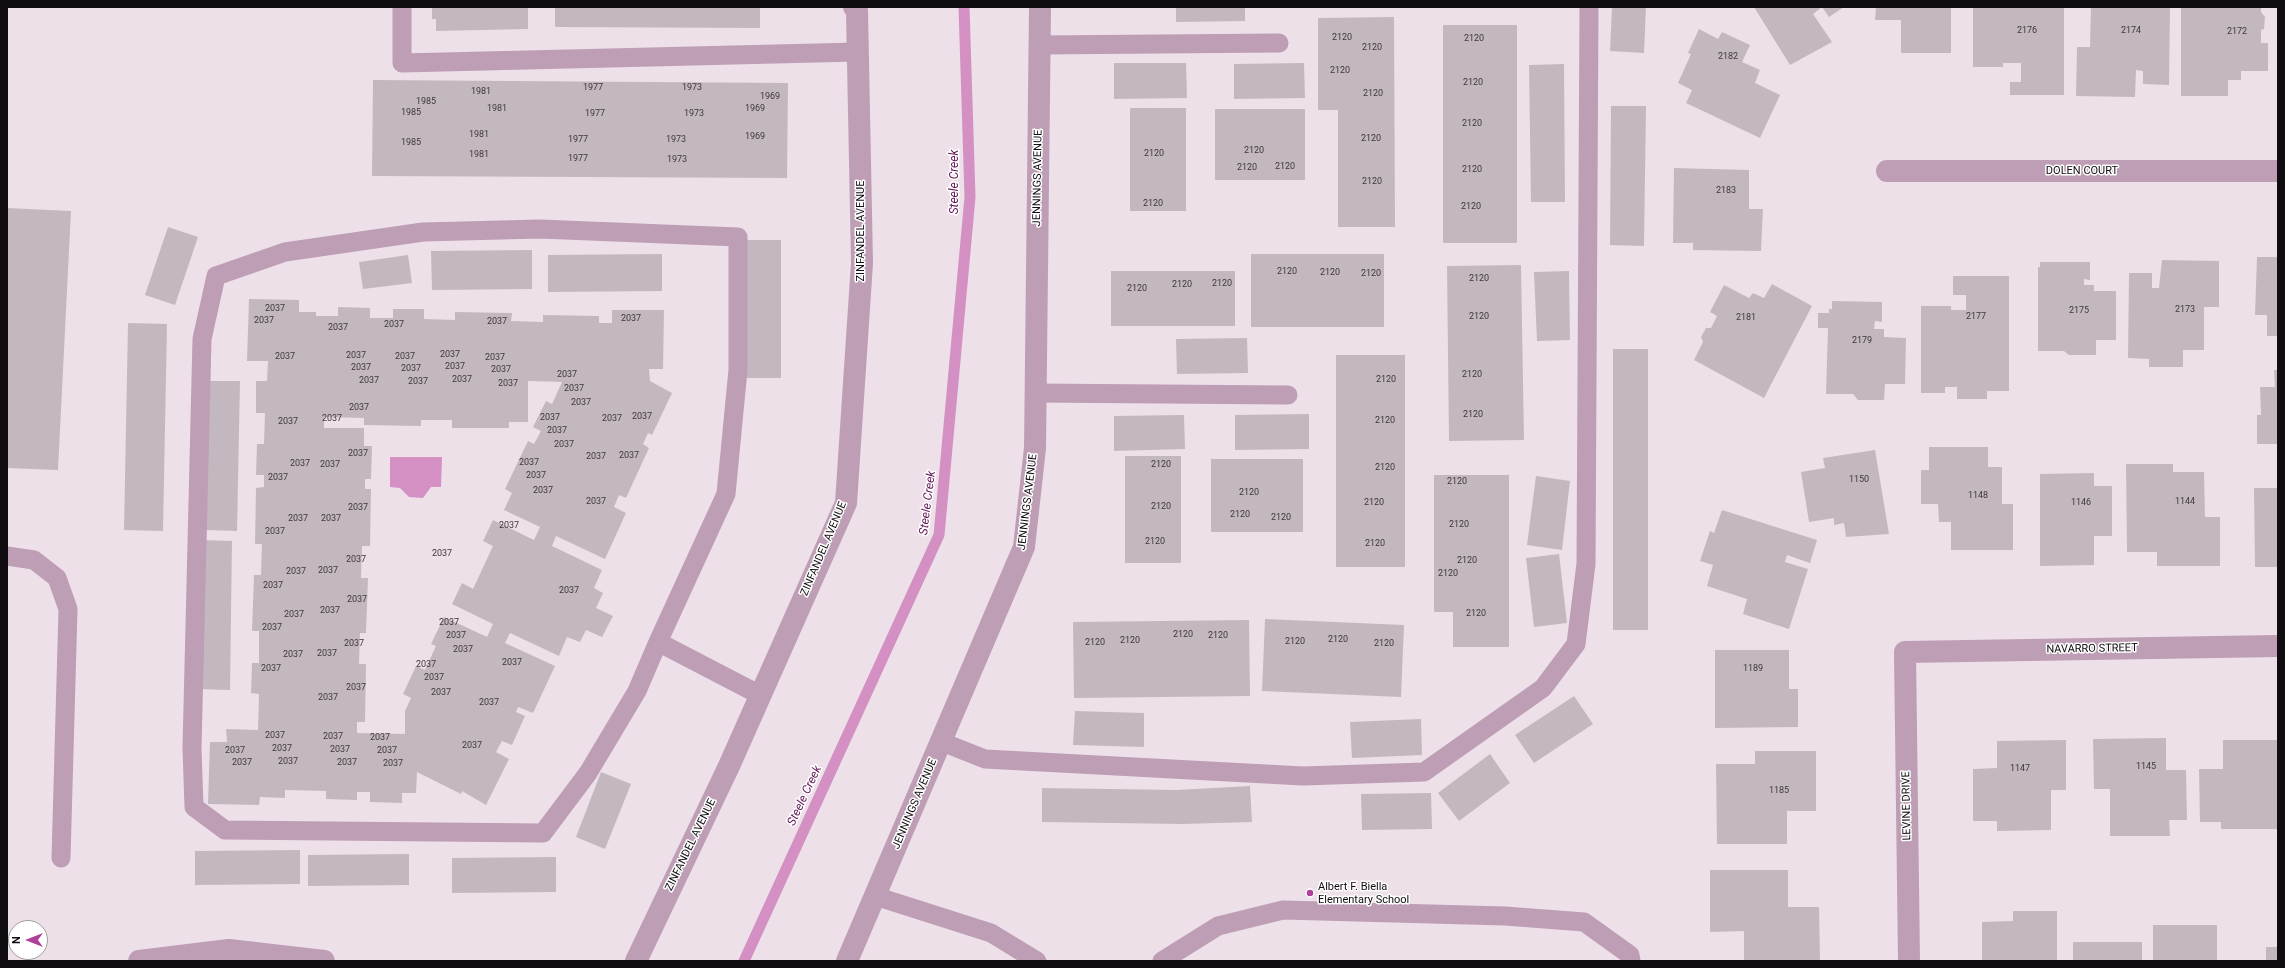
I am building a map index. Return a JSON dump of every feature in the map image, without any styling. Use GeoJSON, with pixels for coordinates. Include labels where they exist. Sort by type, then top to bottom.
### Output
{"type":"FeatureCollection","features":[{"type":"Feature","properties":{"kind":"street","name":"ZINFANDEL AVENUE"},"geometry":{"type":"LineString","coordinates":[[636,961],[760,695],[846,503],[862,263],[857,11],[854,7]]}},
{"type":"Feature","properties":{"kind":"street","name":"JENNINGS AVENUE"},"geometry":{"type":"LineString","coordinates":[[847,961],[942,742],[1024,547],[1035,448],[1040,7]]}},
{"type":"Feature","properties":{"kind":"street","name":"DOLEN COURT"},"geometry":{"type":"LineString","coordinates":[[1887,171],[2278,171]]}},
{"type":"Feature","properties":{"kind":"street","name":"NAVARRO STREET"},"geometry":{"type":"LineString","coordinates":[[1905,652],[2278,646]]}},
{"type":"Feature","properties":{"kind":"street","name":"LEVINE DRIVE"},"geometry":{"type":"LineString","coordinates":[[1905,652],[1909,961]]}},
{"type":"Feature","properties":{"kind":"street"},"geometry":{"type":"LineString","coordinates":[[139,961],[229,950],[324,961]]}},
{"type":"Feature","properties":{"kind":"lane"},"geometry":{"type":"LineString","coordinates":[[402,7],[402,62],[858,52]]}},
{"type":"Feature","properties":{"kind":"lane"},"geometry":{"type":"LineString","coordinates":[[942,742],[985,759],[1303,776],[1424,772],[1543,688],[1576,644],[1586,564],[1589,7]]}},
{"type":"Feature","properties":{"kind":"lane"},"geometry":{"type":"LineString","coordinates":[[1040,45],[1279,43]]}},
{"type":"Feature","properties":{"kind":"lane"},"geometry":{"type":"LineString","coordinates":[[540,229],[738,237],[738,370],[726,494],[658,642],[637,691],[588,773],[543,833],[225,830],[194,807],[192,748],[202,338],[216,276],[285,252],[423,232],[540,229]]}},
{"type":"Feature","properties":{"kind":"lane"},"geometry":{"type":"LineString","coordinates":[[1035,393],[1288,395]]}},
{"type":"Feature","properties":{"kind":"lane"},"geometry":{"type":"LineString","coordinates":[[7,556],[34,560],[57,578],[68,609],[61,858]]}},
{"type":"Feature","properties":{"kind":"lane"},"geometry":{"type":"LineString","coordinates":[[658,642],[760,695]]}},
{"type":"Feature","properties":{"kind":"lane"},"geometry":{"type":"LineString","coordinates":[[875,896],[991,933],[1037,961]]}},
{"type":"Feature","properties":{"kind":"lane"},"geometry":{"type":"LineString","coordinates":[[1162,961],[1218,926],[1283,910],[1505,916],[1584,922],[1630,955],[1631,961]]}},
{"type":"Feature","properties":{"kind":"shaded area"},"geometry":{"type":"Polygon","coordinates":[[[390,457],[442,457],[441,487],[431,487],[423,498],[409,497],[400,488],[390,487],[390,457]]]}},
{"type":"Feature","properties":{"kind":"building"},"geometry":{"type":"Polygon","coordinates":[[[432,7],[528,7],[528,29],[436,31],[436,19],[432,19],[432,7]]]}},
{"type":"Feature","properties":{"kind":"building"},"geometry":{"type":"Polygon","coordinates":[[[555,7],[760,7],[760,28],[555,27],[555,7]]]}},
{"type":"Feature","properties":{"kind":"building"},"geometry":{"type":"Polygon","coordinates":[[[1176,7],[1245,7],[1245,21],[1176,22],[1176,7]]]}},
{"type":"Feature","properties":{"kind":"building"},"geometry":{"type":"Polygon","coordinates":[[[1612,7],[1646,7],[1644,53],[1610,51],[1612,7]]]}},
{"type":"Feature","properties":{"kind":"building"},"geometry":{"type":"Polygon","coordinates":[[[1754,7],[1822,7],[1813,14],[1832,42],[1790,65],[1754,7]]]}},
{"type":"Feature","properties":{"kind":"building"},"geometry":{"type":"Polygon","coordinates":[[[1822,7],[1844,7],[1829,17],[1822,7]]]}},
{"type":"Feature","properties":{"kind":"building"},"geometry":{"type":"Polygon","coordinates":[[[1876,7],[1951,7],[1951,53],[1901,53],[1901,20],[1875,20],[1876,7]]]}},
{"type":"Feature","properties":{"kind":"building"},"geometry":{"type":"Polygon","coordinates":[[[1973,7],[2064,7],[2064,95],[2010,95],[2010,82],[2021,82],[2021,63],[2003,63],[2003,67],[1973,67],[1973,7]]]}},
{"type":"Feature","properties":{"kind":"building"},"geometry":{"type":"Polygon","coordinates":[[[2091,7],[2170,7],[2169,85],[2143,84],[2143,71],[2136,70],[2135,97],[2076,96],[2077,47],[2090,47],[2091,7]]]}},
{"type":"Feature","properties":{"kind":"building"},"geometry":{"type":"Polygon","coordinates":[[[2181,7],[2261,7],[2261,12],[2265,17],[2264,29],[2261,30],[2261,43],[2268,43],[2268,71],[2241,71],[2241,80],[2228,80],[2228,96],[2181,96],[2181,7]]]}},
{"type":"Feature","properties":{"kind":"building"},"geometry":{"type":"Polygon","coordinates":[[[1394,17],[1395,227],[1338,227],[1338,110],[1318,110],[1318,18],[1394,17]]]}},
{"type":"Feature","properties":{"kind":"building"},"geometry":{"type":"Polygon","coordinates":[[[1443,25],[1517,25],[1517,243],[1443,243],[1443,25]]]}},
{"type":"Feature","properties":{"kind":"building"},"geometry":{"type":"Polygon","coordinates":[[[1699,29],[1718,39],[1722,32],[1750,45],[1742,62],[1760,70],[1755,83],[1780,95],[1760,138],[1686,103],[1692,90],[1678,83],[1691,54],[1688,53],[1699,29]]]}},
{"type":"Feature","properties":{"kind":"building"},"geometry":{"type":"Polygon","coordinates":[[[1114,63],[1186,63],[1187,98],[1114,99],[1114,63]]]}},
{"type":"Feature","properties":{"kind":"building"},"geometry":{"type":"Polygon","coordinates":[[[1304,63],[1305,98],[1234,99],[1234,64],[1304,63]]]}},
{"type":"Feature","properties":{"kind":"building"},"geometry":{"type":"Polygon","coordinates":[[[1564,64],[1565,202],[1531,202],[1529,65],[1564,64]]]}},
{"type":"Feature","properties":{"kind":"building"},"geometry":{"type":"Polygon","coordinates":[[[373,80],[788,83],[787,178],[372,176],[373,80]]]}},
{"type":"Feature","properties":{"kind":"building"},"geometry":{"type":"Polygon","coordinates":[[[1611,106],[1646,106],[1644,246],[1610,245],[1611,106]]]}},
{"type":"Feature","properties":{"kind":"building"},"geometry":{"type":"Polygon","coordinates":[[[1130,108],[1186,108],[1186,211],[1130,211],[1130,108]]]}},
{"type":"Feature","properties":{"kind":"building"},"geometry":{"type":"Polygon","coordinates":[[[1215,109],[1305,109],[1305,180],[1215,180],[1215,109]]]}},
{"type":"Feature","properties":{"kind":"building"},"geometry":{"type":"Polygon","coordinates":[[[1674,168],[1749,170],[1749,209],[1763,209],[1761,251],[1693,250],[1693,243],[1673,243],[1674,168]]]}},
{"type":"Feature","properties":{"kind":"building"},"geometry":{"type":"Polygon","coordinates":[[[7,208],[71,211],[58,470],[7,468],[7,208]]]}},
{"type":"Feature","properties":{"kind":"building"},"geometry":{"type":"Polygon","coordinates":[[[168,227],[198,237],[175,305],[145,295],[168,227]]]}},
{"type":"Feature","properties":{"kind":"building"},"geometry":{"type":"Polygon","coordinates":[[[744,240],[781,240],[781,378],[745,378],[744,240]]]}},
{"type":"Feature","properties":{"kind":"building"},"geometry":{"type":"Polygon","coordinates":[[[532,250],[532,289],[432,290],[431,251],[532,250]]]}},
{"type":"Feature","properties":{"kind":"building"},"geometry":{"type":"Polygon","coordinates":[[[662,254],[662,291],[548,292],[548,255],[662,254]]]}},
{"type":"Feature","properties":{"kind":"building"},"geometry":{"type":"Polygon","coordinates":[[[1251,254],[1384,254],[1384,327],[1251,327],[1251,254]]]}},
{"type":"Feature","properties":{"kind":"building"},"geometry":{"type":"Polygon","coordinates":[[[408,255],[412,283],[363,289],[359,262],[408,255]]]}},
{"type":"Feature","properties":{"kind":"building"},"geometry":{"type":"Polygon","coordinates":[[[2257,257],[2278,257],[2278,336],[2267,336],[2267,315],[2255,315],[2257,257]]]}},
{"type":"Feature","properties":{"kind":"building"},"geometry":{"type":"Polygon","coordinates":[[[2162,260],[2219,261],[2219,307],[2204,307],[2204,350],[2183,350],[2183,367],[2149,367],[2149,359],[2128,358],[2129,273],[2152,273],[2152,288],[2159,288],[2162,260]]]}},
{"type":"Feature","properties":{"kind":"building"},"geometry":{"type":"Polygon","coordinates":[[[2040,262],[2090,262],[2090,280],[2084,279],[2084,285],[2094,285],[2094,291],[2116,291],[2116,340],[2096,340],[2096,355],[2069,355],[2064,351],[2038,351],[2038,267],[2040,267],[2040,262]]]}},
{"type":"Feature","properties":{"kind":"building"},"geometry":{"type":"Polygon","coordinates":[[[1521,265],[1524,440],[1449,441],[1447,266],[1521,265]]]}},
{"type":"Feature","properties":{"kind":"building"},"geometry":{"type":"Polygon","coordinates":[[[1111,271],[1235,271],[1235,326],[1111,326],[1111,271]]]}},
{"type":"Feature","properties":{"kind":"building"},"geometry":{"type":"Polygon","coordinates":[[[1569,271],[1570,340],[1537,341],[1534,272],[1569,271]]]}},
{"type":"Feature","properties":{"kind":"building"},"geometry":{"type":"Polygon","coordinates":[[[1953,276],[2009,276],[2009,391],[1987,391],[1987,399],[1957,399],[1957,387],[1945,387],[1945,393],[1921,393],[1921,306],[1951,306],[1951,310],[1966,310],[1966,295],[1953,295],[1953,276]]]}},
{"type":"Feature","properties":{"kind":"building"},"geometry":{"type":"Polygon","coordinates":[[[1772,284],[1812,306],[1764,398],[1694,360],[1703,342],[1701,337],[1706,328],[1711,328],[1717,316],[1710,312],[1724,285],[1749,298],[1753,293],[1764,298],[1772,284]]]}},
{"type":"Feature","properties":{"kind":"building"},"geometry":{"type":"Polygon","coordinates":[[[249,299],[299,300],[299,312],[316,312],[316,316],[338,316],[338,307],[370,308],[370,318],[393,318],[393,309],[424,309],[424,319],[455,320],[455,312],[512,313],[511,321],[543,322],[543,315],[599,316],[599,323],[612,323],[612,310],[664,310],[663,369],[649,369],[650,381],[672,393],[652,435],[648,433],[643,444],[649,448],[626,498],[619,495],[614,507],[626,513],[605,559],[556,536],[552,546],[602,570],[594,588],[603,593],[596,608],[613,616],[602,637],[586,630],[580,642],[567,637],[559,656],[510,633],[505,643],[555,666],[533,713],[518,707],[516,712],[525,716],[512,745],[502,741],[496,752],[509,759],[486,805],[462,791],[461,794],[417,772],[416,793],[402,793],[402,803],[370,802],[370,792],[357,792],[357,800],[326,799],[326,791],[285,790],[285,798],[260,797],[259,805],[208,804],[210,742],[227,742],[226,729],[258,730],[259,694],[251,693],[252,663],[259,663],[259,631],[252,631],[254,575],[261,575],[262,544],[255,544],[256,488],[264,487],[264,475],[256,475],[257,444],[264,444],[265,413],[256,413],[256,381],[267,381],[268,361],[247,361],[249,299]],[[528,381],[528,422],[509,422],[509,428],[452,428],[452,420],[421,420],[421,426],[364,425],[364,418],[324,417],[324,428],[364,428],[364,446],[372,446],[371,479],[365,479],[365,489],[371,489],[370,546],[362,546],[361,578],[368,578],[366,633],[360,633],[359,664],[366,664],[365,722],[357,722],[357,733],[405,734],[405,711],[411,698],[403,694],[416,666],[425,670],[436,646],[431,644],[444,617],[487,637],[493,624],[452,604],[462,583],[473,589],[493,546],[483,541],[493,520],[534,540],[540,527],[504,510],[512,493],[505,489],[528,441],[534,444],[541,431],[533,427],[546,401],[552,404],[562,382],[528,381]]]}},
{"type":"Feature","properties":{"kind":"building"},"geometry":{"type":"Polygon","coordinates":[[[1832,301],[1882,302],[1882,322],[1875,321],[1874,329],[1884,329],[1884,337],[1906,338],[1905,384],[1885,384],[1884,400],[1858,400],[1853,394],[1826,394],[1828,328],[1818,328],[1818,313],[1829,313],[1829,309],[1832,309],[1832,301]]]}},
{"type":"Feature","properties":{"kind":"building"},"geometry":{"type":"Polygon","coordinates":[[[128,323],[167,324],[163,531],[124,530],[128,323]]]}},
{"type":"Feature","properties":{"kind":"building"},"geometry":{"type":"Polygon","coordinates":[[[1247,338],[1248,373],[1177,374],[1176,339],[1247,338]]]}},
{"type":"Feature","properties":{"kind":"building"},"geometry":{"type":"Polygon","coordinates":[[[1613,349],[1648,349],[1648,630],[1613,630],[1613,349]]]}},
{"type":"Feature","properties":{"kind":"building"},"geometry":{"type":"Polygon","coordinates":[[[1336,355],[1405,355],[1405,567],[1336,567],[1336,355]]]}},
{"type":"Feature","properties":{"kind":"building"},"geometry":{"type":"Polygon","coordinates":[[[2274,370],[2278,370],[2278,444],[2257,444],[2257,415],[2261,415],[2260,387],[2275,387],[2274,370]]]}},
{"type":"Feature","properties":{"kind":"building"},"geometry":{"type":"Polygon","coordinates":[[[207,381],[240,381],[237,531],[204,530],[207,381]]]}},
{"type":"Feature","properties":{"kind":"building"},"geometry":{"type":"Polygon","coordinates":[[[1309,414],[1309,449],[1235,450],[1235,415],[1309,414]]]}},
{"type":"Feature","properties":{"kind":"building"},"geometry":{"type":"Polygon","coordinates":[[[1184,415],[1185,449],[1114,451],[1114,416],[1184,415]]]}},
{"type":"Feature","properties":{"kind":"building"},"geometry":{"type":"Polygon","coordinates":[[[1929,447],[1988,447],[1988,467],[2002,467],[2002,504],[2013,504],[2013,550],[1951,550],[1951,522],[1939,522],[1938,504],[1921,504],[1921,470],[1929,470],[1929,447]]]}},
{"type":"Feature","properties":{"kind":"building"},"geometry":{"type":"Polygon","coordinates":[[[1875,450],[1889,534],[1846,537],[1844,523],[1834,525],[1834,518],[1809,522],[1801,472],[1825,468],[1823,458],[1875,450]]]}},
{"type":"Feature","properties":{"kind":"building"},"geometry":{"type":"Polygon","coordinates":[[[1125,456],[1181,456],[1181,563],[1125,563],[1125,456]]]}},
{"type":"Feature","properties":{"kind":"building"},"geometry":{"type":"Polygon","coordinates":[[[1211,459],[1303,459],[1303,532],[1211,532],[1211,459]]]}},
{"type":"Feature","properties":{"kind":"building"},"geometry":{"type":"Polygon","coordinates":[[[2126,464],[2173,464],[2173,472],[2204,472],[2205,517],[2220,517],[2220,566],[2157,566],[2157,552],[2127,552],[2126,464]]]}},
{"type":"Feature","properties":{"kind":"building"},"geometry":{"type":"Polygon","coordinates":[[[2094,473],[2094,486],[2112,486],[2112,536],[2094,536],[2094,565],[2040,566],[2040,474],[2094,473]]]}},
{"type":"Feature","properties":{"kind":"building"},"geometry":{"type":"Polygon","coordinates":[[[1434,475],[1509,475],[1509,647],[1453,647],[1453,612],[1434,612],[1434,475]]]}},
{"type":"Feature","properties":{"kind":"building"},"geometry":{"type":"Polygon","coordinates":[[[1536,476],[1570,481],[1562,550],[1527,545],[1536,476]]]}},
{"type":"Feature","properties":{"kind":"building"},"geometry":{"type":"Polygon","coordinates":[[[2254,488],[2278,488],[2278,567],[2255,567],[2254,488]]]}},
{"type":"Feature","properties":{"kind":"building"},"geometry":{"type":"Polygon","coordinates":[[[1722,510],[1817,540],[1810,563],[1787,555],[1785,562],[1808,569],[1789,629],[1743,614],[1747,599],[1707,586],[1713,565],[1700,561],[1710,531],[1714,533],[1722,510]]]}},
{"type":"Feature","properties":{"kind":"building"},"geometry":{"type":"Polygon","coordinates":[[[199,540],[232,541],[230,690],[197,689],[199,540]]]}},
{"type":"Feature","properties":{"kind":"building"},"geometry":{"type":"Polygon","coordinates":[[[1559,554],[1567,623],[1534,627],[1526,558],[1559,554]]]}},
{"type":"Feature","properties":{"kind":"building"},"geometry":{"type":"Polygon","coordinates":[[[1265,619],[1404,625],[1401,697],[1262,691],[1265,619]]]}},
{"type":"Feature","properties":{"kind":"building"},"geometry":{"type":"Polygon","coordinates":[[[1249,620],[1250,696],[1074,698],[1073,622],[1249,620]]]}},
{"type":"Feature","properties":{"kind":"building"},"geometry":{"type":"Polygon","coordinates":[[[1715,650],[1789,650],[1789,689],[1798,689],[1798,727],[1715,728],[1715,650]]]}},
{"type":"Feature","properties":{"kind":"building"},"geometry":{"type":"Polygon","coordinates":[[[1574,696],[1593,724],[1534,763],[1515,735],[1574,696]]]}},
{"type":"Feature","properties":{"kind":"building"},"geometry":{"type":"Polygon","coordinates":[[[1075,711],[1144,713],[1144,747],[1073,745],[1075,711]]]}},
{"type":"Feature","properties":{"kind":"building"},"geometry":{"type":"Polygon","coordinates":[[[1421,719],[1422,755],[1352,758],[1350,722],[1421,719]]]}},
{"type":"Feature","properties":{"kind":"building"},"geometry":{"type":"Polygon","coordinates":[[[2166,738],[2166,770],[2186,770],[2187,820],[2169,820],[2170,836],[2110,836],[2110,789],[2094,789],[2093,739],[2166,738]]]}},
{"type":"Feature","properties":{"kind":"building"},"geometry":{"type":"Polygon","coordinates":[[[2066,740],[2066,790],[2051,790],[2051,830],[1997,831],[1997,821],[1973,821],[1973,769],[1997,768],[1997,741],[2066,740]]]}},
{"type":"Feature","properties":{"kind":"building"},"geometry":{"type":"Polygon","coordinates":[[[2223,740],[2278,740],[2277,829],[2221,829],[2221,822],[2200,822],[2199,769],[2223,769],[2223,740]]]}},
{"type":"Feature","properties":{"kind":"building"},"geometry":{"type":"Polygon","coordinates":[[[1755,751],[1816,751],[1816,811],[1787,811],[1787,844],[1717,844],[1716,764],[1755,764],[1755,751]]]}},
{"type":"Feature","properties":{"kind":"building"},"geometry":{"type":"Polygon","coordinates":[[[1490,754],[1510,783],[1459,821],[1438,793],[1490,754]]]}},
{"type":"Feature","properties":{"kind":"building"},"geometry":{"type":"Polygon","coordinates":[[[601,772],[631,784],[605,849],[576,837],[601,772]]]}},
{"type":"Feature","properties":{"kind":"building"},"geometry":{"type":"Polygon","coordinates":[[[1250,786],[1252,822],[1182,824],[1042,822],[1042,788],[1177,790],[1250,786]]]}},
{"type":"Feature","properties":{"kind":"building"},"geometry":{"type":"Polygon","coordinates":[[[1431,793],[1432,829],[1362,830],[1361,794],[1431,793]]]}},
{"type":"Feature","properties":{"kind":"building"},"geometry":{"type":"Polygon","coordinates":[[[300,850],[300,884],[195,885],[195,851],[300,850]]]}},
{"type":"Feature","properties":{"kind":"building"},"geometry":{"type":"Polygon","coordinates":[[[409,854],[409,885],[308,886],[308,855],[409,854]]]}},
{"type":"Feature","properties":{"kind":"building"},"geometry":{"type":"Polygon","coordinates":[[[556,857],[556,892],[452,893],[452,858],[556,857]]]}},
{"type":"Feature","properties":{"kind":"building"},"geometry":{"type":"Polygon","coordinates":[[[1710,870],[1788,870],[1788,907],[1819,907],[1820,961],[1744,961],[1744,931],[1710,932],[1710,870]]]}},
{"type":"Feature","properties":{"kind":"building"},"geometry":{"type":"Polygon","coordinates":[[[2013,911],[2057,911],[2057,961],[1982,961],[1982,922],[2013,921],[2013,911]]]}},
{"type":"Feature","properties":{"kind":"building"},"geometry":{"type":"Polygon","coordinates":[[[2153,925],[2217,925],[2217,961],[2153,961],[2153,925]]]}},
{"type":"Feature","properties":{"kind":"building"},"geometry":{"type":"Polygon","coordinates":[[[2073,942],[2142,942],[2142,961],[2073,961],[2073,942]]]}},
{"type":"Feature","properties":{"kind":"building"},"geometry":{"type":"Polygon","coordinates":[[[2266,947],[2278,947],[2278,961],[2266,961],[2266,947]]]}},
{"type":"Feature","properties":{"kind":"waterway","name":"Steele Creek"},"geometry":{"type":"LineString","coordinates":[[744,961],[939,535],[970,197],[964,7]]}},
{"type":"Feature","properties":{"kind":"place","name":"Albert F. Biella Elementary School"},"geometry":{"type":"Point","coordinates":[1310,893]}}]}
